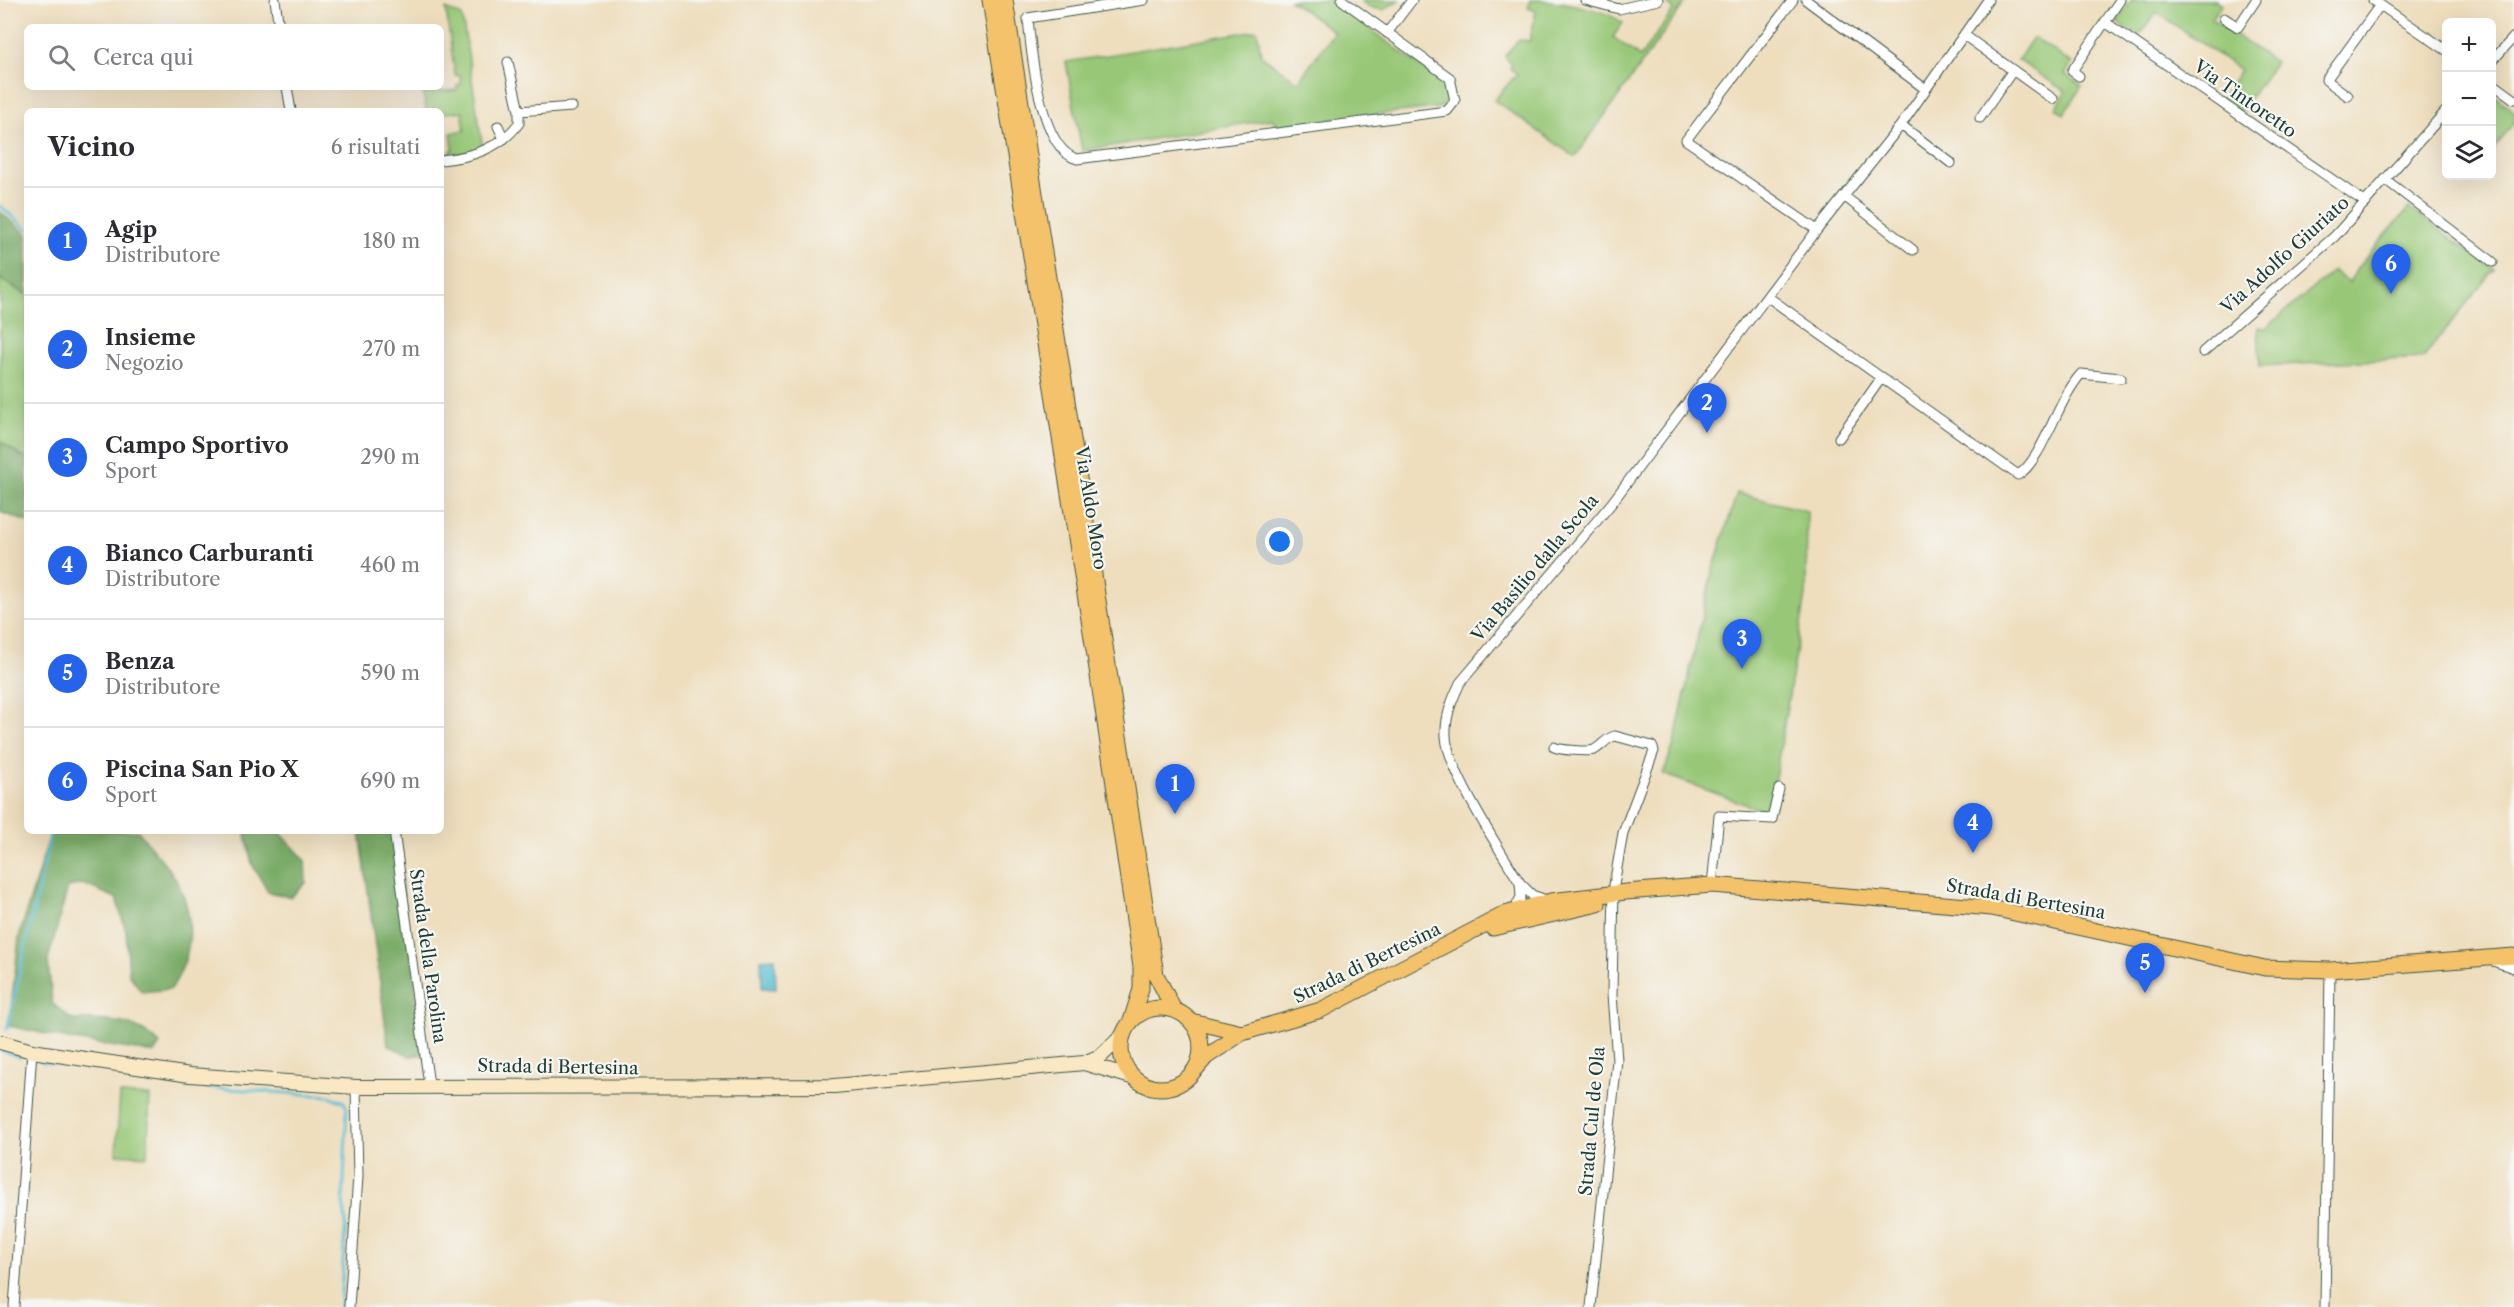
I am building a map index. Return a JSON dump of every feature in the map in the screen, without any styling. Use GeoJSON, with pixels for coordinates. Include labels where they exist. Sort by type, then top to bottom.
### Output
{"type":"FeatureCollection","features":[{"type":"Feature","properties":{"kind":"main road","name":"Via Aldo Moro"},"geometry":{"type":"LineString","coordinates":[[990,0],[1097,669],[1141,967],[1141,989],[1127,1028]]}},
{"type":"Feature","properties":{"kind":"main road","name":"Via Aldo Moro"},"geometry":{"type":"LineString","coordinates":[[1005,0],[1156,975],[1174,1010]]}},
{"type":"Feature","properties":{"kind":"main road","name":"Strada di Bertesina"},"geometry":{"type":"LineString","coordinates":[[1135,1078],[1148,1086],[1171,1088],[1186,1081],[1206,1057],[1242,1033],[1321,1010],[1533,900],[1551,902],[1613,897],[1712,885],[1992,908],[2265,968],[2330,970],[2490,960],[2514,956]]}},
{"type":"Feature","properties":{"kind":"main road","name":"Strada di Bertesina"},"geometry":{"type":"LineString","coordinates":[[1472,933],[1613,897]]}},
{"type":"Feature","properties":{"kind":"main road","name":"Strada di Bertesina"},"geometry":{"type":"LineString","coordinates":[[1127,1028],[1138,1015],[1155,1008],[1174,1010],[1191,1021],[1242,1033]]}},
{"type":"Feature","properties":{"kind":"main road"},"geometry":{"type":"LineString","coordinates":[[1191,1021],[1202,1044],[1196,1069]]}},
{"type":"Feature","properties":{"kind":"main road"},"geometry":{"type":"LineString","coordinates":[[1127,1028],[1121,1053],[1128,1071],[1135,1078]]}},
{"type":"Feature","properties":{"kind":"street"},"geometry":{"type":"LineString","coordinates":[[274,0],[278,24]]}},
{"type":"Feature","properties":{"kind":"street"},"geometry":{"type":"LineString","coordinates":[[1144,0],[1028,18],[1031,56],[1047,124],[1061,150],[1067,156],[1077,159],[1447,111],[1455,101],[1450,78],[1342,0]]}},
{"type":"Feature","properties":{"kind":"street"},"geometry":{"type":"LineString","coordinates":[[1387,33],[1412,0]]}},
{"type":"Feature","properties":{"kind":"street"},"geometry":{"type":"LineString","coordinates":[[1584,0],[1619,9],[1658,0]]}},
{"type":"Feature","properties":{"kind":"street"},"geometry":{"type":"LineString","coordinates":[[1793,0],[1686,140],[1817,230]]}},
{"type":"Feature","properties":{"kind":"street"},"geometry":{"type":"LineString","coordinates":[[1806,0],[1924,88]]}},
{"type":"Feature","properties":{"kind":"street","name":"Via Basilio dalla Scola"},"geometry":{"type":"LineString","coordinates":[[1533,900],[1520,883],[1452,762],[1446,737],[1448,710],[1460,683],[1611,504],[1817,230],[1901,125],[1924,88],[1988,0]]}},
{"type":"Feature","properties":{"kind":"street"},"geometry":{"type":"LineString","coordinates":[[2079,76],[2072,71],[2120,0]]}},
{"type":"Feature","properties":{"kind":"street"},"geometry":{"type":"LineString","coordinates":[[2224,18],[2238,27],[2256,0]]}},
{"type":"Feature","properties":{"kind":"street"},"geometry":{"type":"LineString","coordinates":[[2348,96],[2326,80],[2376,3],[2442,47]]}},
{"type":"Feature","properties":{"kind":"street","name":"Via Tintoretto"},"geometry":{"type":"LineString","coordinates":[[2105,22],[2366,203]]}},
{"type":"Feature","properties":{"kind":"street"},"geometry":{"type":"LineString","coordinates":[[1964,35],[2053,99]]}},
{"type":"Feature","properties":{"kind":"street"},"geometry":{"type":"LineString","coordinates":[[2496,57],[2514,37]]}},
{"type":"Feature","properties":{"kind":"street"},"geometry":{"type":"LineString","coordinates":[[444,160],[478,154],[504,139],[519,123],[519,111],[508,62]]}},
{"type":"Feature","properties":{"kind":"street"},"geometry":{"type":"LineString","coordinates":[[1980,118],[2013,70]]}},
{"type":"Feature","properties":{"kind":"street"},"geometry":{"type":"LineString","coordinates":[[2496,86],[2514,99]]}},
{"type":"Feature","properties":{"kind":"street"},"geometry":{"type":"LineString","coordinates":[[288,90],[290,108]]}},
{"type":"Feature","properties":{"kind":"street"},"geometry":{"type":"LineString","coordinates":[[519,111],[572,106]]}},
{"type":"Feature","properties":{"kind":"street","name":"Via Adolfo Giuriato"},"geometry":{"type":"LineString","coordinates":[[2203,352],[2335,236],[2442,116]]}},
{"type":"Feature","properties":{"kind":"street"},"geometry":{"type":"LineString","coordinates":[[1901,125],[1951,163]]}},
{"type":"Feature","properties":{"kind":"street"},"geometry":{"type":"LineString","coordinates":[[498,126],[504,139]]}},
{"type":"Feature","properties":{"kind":"street"},"geometry":{"type":"LineString","coordinates":[[2386,180],[2493,262]]}},
{"type":"Feature","properties":{"kind":"street"},"geometry":{"type":"LineString","coordinates":[[1844,196],[1913,250]]}},
{"type":"Feature","properties":{"kind":"street"},"geometry":{"type":"LineString","coordinates":[[1768,297],[2018,475],[2031,463],[2066,394],[2081,374],[2121,378]]}},
{"type":"Feature","properties":{"kind":"street"},"geometry":{"type":"LineString","coordinates":[[1839,438],[1881,377]]}},
{"type":"Feature","properties":{"kind":"street"},"geometry":{"type":"LineString","coordinates":[[1554,747],[1563,751],[1576,748],[1595,749],[1615,736],[1652,746],[1654,751],[1623,833],[1613,897]]}},
{"type":"Feature","properties":{"kind":"street"},"geometry":{"type":"LineString","coordinates":[[1712,885],[1719,816],[1772,819],[1779,789]]}},
{"type":"Feature","properties":{"kind":"street","name":"Strada della Parolina"},"geometry":{"type":"LineString","coordinates":[[394,834],[429,1085]]}},
{"type":"Feature","properties":{"kind":"street"},"geometry":{"type":"LineString","coordinates":[[1514,911],[1521,897],[1520,883]]}},
{"type":"Feature","properties":{"kind":"street","name":"Strada Cul de Ola"},"geometry":{"type":"LineString","coordinates":[[1591,1307],[1617,1060],[1612,995],[1613,897]]}},
{"type":"Feature","properties":{"kind":"street"},"geometry":{"type":"LineString","coordinates":[[1502,925],[1511,918],[1530,912],[1533,900]]}},
{"type":"Feature","properties":{"kind":"street","name":"Strada di Bertesina"},"geometry":{"type":"LineString","coordinates":[[2490,960],[2514,968]]}},
{"type":"Feature","properties":{"kind":"street"},"geometry":{"type":"LineString","coordinates":[[2325,1307],[2330,970]]}},
{"type":"Feature","properties":{"kind":"street","name":"Strada di Bertesina"},"geometry":{"type":"LineString","coordinates":[[0,1042],[32,1051],[190,1075],[356,1087],[429,1085],[834,1086],[1084,1063],[1101,1056],[1127,1028]]}},
{"type":"Feature","properties":{"kind":"street"},"geometry":{"type":"LineString","coordinates":[[15,1307],[32,1051]]}},
{"type":"Feature","properties":{"kind":"street","name":"Strada di Bertesina"},"geometry":{"type":"LineString","coordinates":[[1084,1063],[1135,1078]]}},
{"type":"Feature","properties":{"kind":"street"},"geometry":{"type":"LineString","coordinates":[[349,1307],[358,1176],[356,1087]]}},
{"type":"Feature","properties":{"kind":"green space"},"geometry":{"type":"Polygon","coordinates":[[[1290,0],[1330,0],[1449,87],[1449,99],[1442,107],[1278,126],[1272,119],[1082,151],[1066,62],[1257,30],[1261,55],[1298,82],[1334,32],[1290,0]]]}},
{"type":"Feature","properties":{"kind":"green space"},"geometry":{"type":"Polygon","coordinates":[[[1361,0],[1399,0],[1383,10],[1368,7],[1361,0]]]}},
{"type":"Feature","properties":{"kind":"green space"},"geometry":{"type":"Polygon","coordinates":[[[1530,0],[1579,6],[1615,18],[1623,23],[1613,37],[1640,57],[1674,10],[1666,2],[1687,0],[1575,157],[1494,100],[1517,74],[1510,68],[1512,65],[1505,56],[1518,40],[1530,41],[1536,11],[1528,8],[1530,0]]]}},
{"type":"Feature","properties":{"kind":"green space"},"geometry":{"type":"Polygon","coordinates":[[[2132,0],[2216,0],[2222,4],[2212,19],[2275,62],[2240,112],[2221,99],[2240,70],[2156,12],[2138,37],[2116,22],[2132,0]]]}},
{"type":"Feature","properties":{"kind":"green space"},"geometry":{"type":"Polygon","coordinates":[[[446,9],[462,16],[483,149],[449,157],[448,154],[453,149],[451,133],[465,130],[462,111],[444,114],[444,108],[426,108],[423,93],[457,90],[457,85],[461,85],[460,75],[455,76],[446,9]]]}},
{"type":"Feature","properties":{"kind":"green space"},"geometry":{"type":"Polygon","coordinates":[[[2033,37],[2072,63],[2065,74],[2082,86],[2064,114],[2056,108],[2066,92],[2018,60],[2033,37]]]}},
{"type":"Feature","properties":{"kind":"green space"},"geometry":{"type":"Polygon","coordinates":[[[2496,97],[2514,111],[2514,122],[2496,147],[2496,97]]]}},
{"type":"Feature","properties":{"kind":"green space"},"geometry":{"type":"Polygon","coordinates":[[[2409,208],[2494,269],[2423,358],[2260,366],[2258,327],[2266,328],[2333,271],[2349,283],[2358,267],[2409,208]]]}},
{"type":"Feature","properties":{"kind":"green space"},"geometry":{"type":"Polygon","coordinates":[[[0,212],[24,232],[24,293],[0,279],[0,212]]]}},
{"type":"Feature","properties":{"kind":"green space"},"geometry":{"type":"Polygon","coordinates":[[[0,279],[24,293],[24,458],[0,441],[0,279]]]}},
{"type":"Feature","properties":{"kind":"green space"},"geometry":{"type":"Polygon","coordinates":[[[0,441],[24,458],[24,521],[0,512],[0,441]]]}},
{"type":"Feature","properties":{"kind":"green space"},"geometry":{"type":"Polygon","coordinates":[[[1737,493],[1807,511],[1806,595],[1769,813],[1663,774],[1674,744],[1711,576],[1737,493]]]}},
{"type":"Feature","properties":{"kind":"green space"},"geometry":{"type":"Polygon","coordinates":[[[50,834],[140,834],[176,880],[188,914],[190,927],[187,952],[184,965],[171,989],[142,992],[129,975],[126,931],[116,898],[83,884],[68,887],[48,960],[52,1003],[72,1020],[119,1022],[140,1029],[160,1044],[154,1053],[73,1040],[9,1026],[19,937],[50,834]]]}},
{"type":"Feature","properties":{"kind":"green space"},"geometry":{"type":"Polygon","coordinates":[[[246,834],[282,834],[305,860],[306,883],[291,897],[268,892],[252,864],[246,834]]]}},
{"type":"Feature","properties":{"kind":"green space"},"geometry":{"type":"Polygon","coordinates":[[[360,834],[394,834],[425,1054],[410,1056],[388,1045],[360,834]]]}},
{"type":"Feature","properties":{"kind":"green space"},"geometry":{"type":"Polygon","coordinates":[[[120,1094],[150,1096],[147,1156],[116,1154],[120,1094]]]}},
{"type":"Feature","properties":{"kind":"water"},"geometry":{"type":"Polygon","coordinates":[[[775,958],[776,989],[762,988],[761,959],[775,958]]]}},
{"type":"Feature","properties":{"kind":"waterway"},"geometry":{"type":"LineString","coordinates":[[0,206],[24,226]]}},
{"type":"Feature","properties":{"kind":"waterway"},"geometry":{"type":"LineString","coordinates":[[7,1029],[50,834]]}},
{"type":"Feature","properties":{"kind":"waterway"},"geometry":{"type":"LineString","coordinates":[[2,1051],[20,1057]]}},
{"type":"Feature","properties":{"kind":"waterway"},"geometry":{"type":"LineString","coordinates":[[42,1062],[82,1065]]}},
{"type":"Feature","properties":{"kind":"waterway"},"geometry":{"type":"LineString","coordinates":[[124,1072],[200,1087],[329,1096],[344,1102],[347,1108],[343,1203],[346,1220],[340,1307]]}},
{"type":"Feature","properties":{"kind":"place","name":"Piscina San Pio X"},"geometry":{"type":"Point","coordinates":[2391,294]}},
{"type":"Feature","properties":{"kind":"place","name":"Insieme"},"geometry":{"type":"Point","coordinates":[1707,433]}},
{"type":"Feature","properties":{"kind":"place","name":"Campo Sportivo"},"geometry":{"type":"Point","coordinates":[1742,669]}},
{"type":"Feature","properties":{"kind":"place","name":"Agip"},"geometry":{"type":"Point","coordinates":[1175,814]}},
{"type":"Feature","properties":{"kind":"place","name":"Bianco Carburanti"},"geometry":{"type":"Point","coordinates":[1973,853]}},
{"type":"Feature","properties":{"kind":"place","name":"Benza"},"geometry":{"type":"Point","coordinates":[2145,993]}}]}
